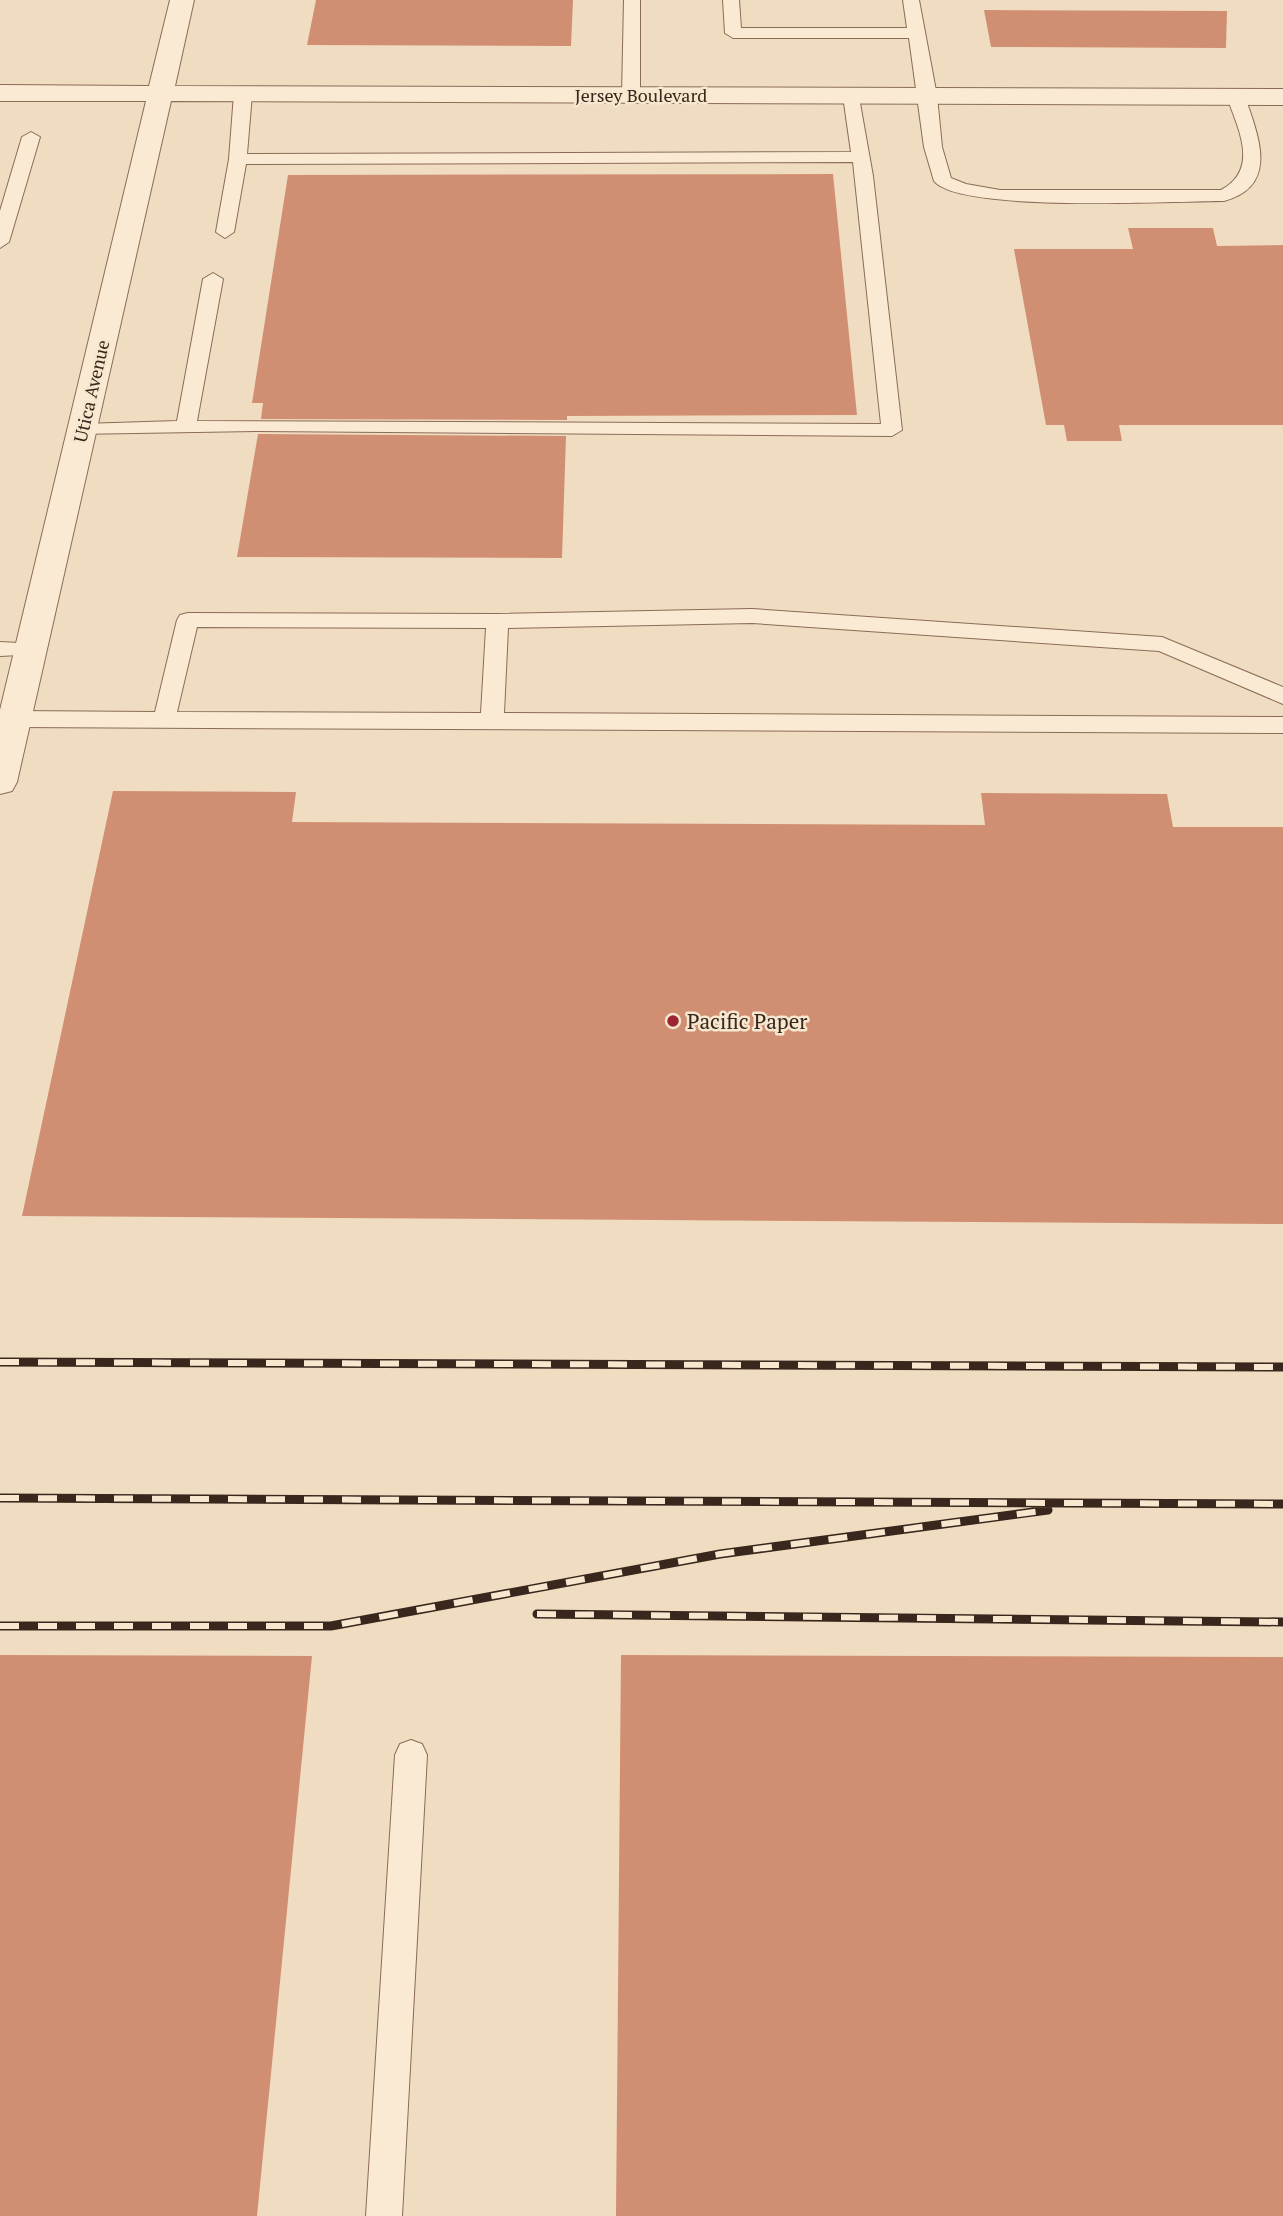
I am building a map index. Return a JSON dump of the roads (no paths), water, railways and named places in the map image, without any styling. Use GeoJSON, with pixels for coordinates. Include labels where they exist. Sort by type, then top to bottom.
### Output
{"type":"FeatureCollection","features":[{"type":"Feature","properties":{"kind":"street","name":"Utica Avenue"},"geometry":{"type":"LineString","coordinates":[[0,782],[182,0]]}},
{"type":"Feature","properties":{"kind":"street","name":"Jersey Boulevard"},"geometry":{"type":"LineString","coordinates":[[0,93],[1283,97]]}},
{"type":"Feature","properties":{"kind":"lane"},"geometry":{"type":"LineString","coordinates":[[631,95],[632,0]]}},
{"type":"Feature","properties":{"kind":"lane"},"geometry":{"type":"LineString","coordinates":[[731,0],[733,33],[916,33]]}},
{"type":"Feature","properties":{"kind":"lane"},"geometry":{"type":"LineString","coordinates":[[911,0],[928,96],[933,147],[943,181],[961,188],[1000,196],[1224,195],[1240,190],[1253,170],[1252,151],[1236,97]]}},
{"type":"Feature","properties":{"kind":"lane"},"geometry":{"type":"LineString","coordinates":[[225,232],[237,159],[243,94]]}},
{"type":"Feature","properties":{"kind":"lane"},"geometry":{"type":"LineString","coordinates":[[82,430],[186,427],[892,430],[852,96]]}},
{"type":"Feature","properties":{"kind":"lane"},"geometry":{"type":"LineString","coordinates":[[0,242],[30,137]]}},
{"type":"Feature","properties":{"kind":"lane"},"geometry":{"type":"LineString","coordinates":[[237,159],[861,157]]}},
{"type":"Feature","properties":{"kind":"lane"},"geometry":{"type":"LineString","coordinates":[[0,168],[22,168]]}},
{"type":"Feature","properties":{"kind":"lane"},"geometry":{"type":"LineString","coordinates":[[186,427],[213,279]]}},
{"type":"Feature","properties":{"kind":"lane"},"geometry":{"type":"LineString","coordinates":[[164,720],[188,620],[498,621],[752,616],[1162,644],[1283,696]]}},
{"type":"Feature","properties":{"kind":"lane"},"geometry":{"type":"LineString","coordinates":[[492,721],[498,621]]}},
{"type":"Feature","properties":{"kind":"lane"},"geometry":{"type":"LineString","coordinates":[[0,649],[31,649]]}},
{"type":"Feature","properties":{"kind":"lane"},"geometry":{"type":"LineString","coordinates":[[15,719],[1283,725]]}},
{"type":"Feature","properties":{"kind":"lane"},"geometry":{"type":"LineString","coordinates":[[384,2216],[411,1755]]}},
{"type":"Feature","properties":{"kind":"railway"},"geometry":{"type":"LineString","coordinates":[[0,1362],[1283,1367]]}},
{"type":"Feature","properties":{"kind":"railway"},"geometry":{"type":"LineString","coordinates":[[0,1498],[1283,1504]]}},
{"type":"Feature","properties":{"kind":"railway"},"geometry":{"type":"LineString","coordinates":[[0,1626],[331,1626],[720,1554],[1048,1510]]}},
{"type":"Feature","properties":{"kind":"railway"},"geometry":{"type":"LineString","coordinates":[[537,1614],[1283,1622]]}},
{"type":"Feature","properties":{"kind":"place","name":"Pacific Paper"},"geometry":{"type":"Point","coordinates":[673,1021]}}]}
